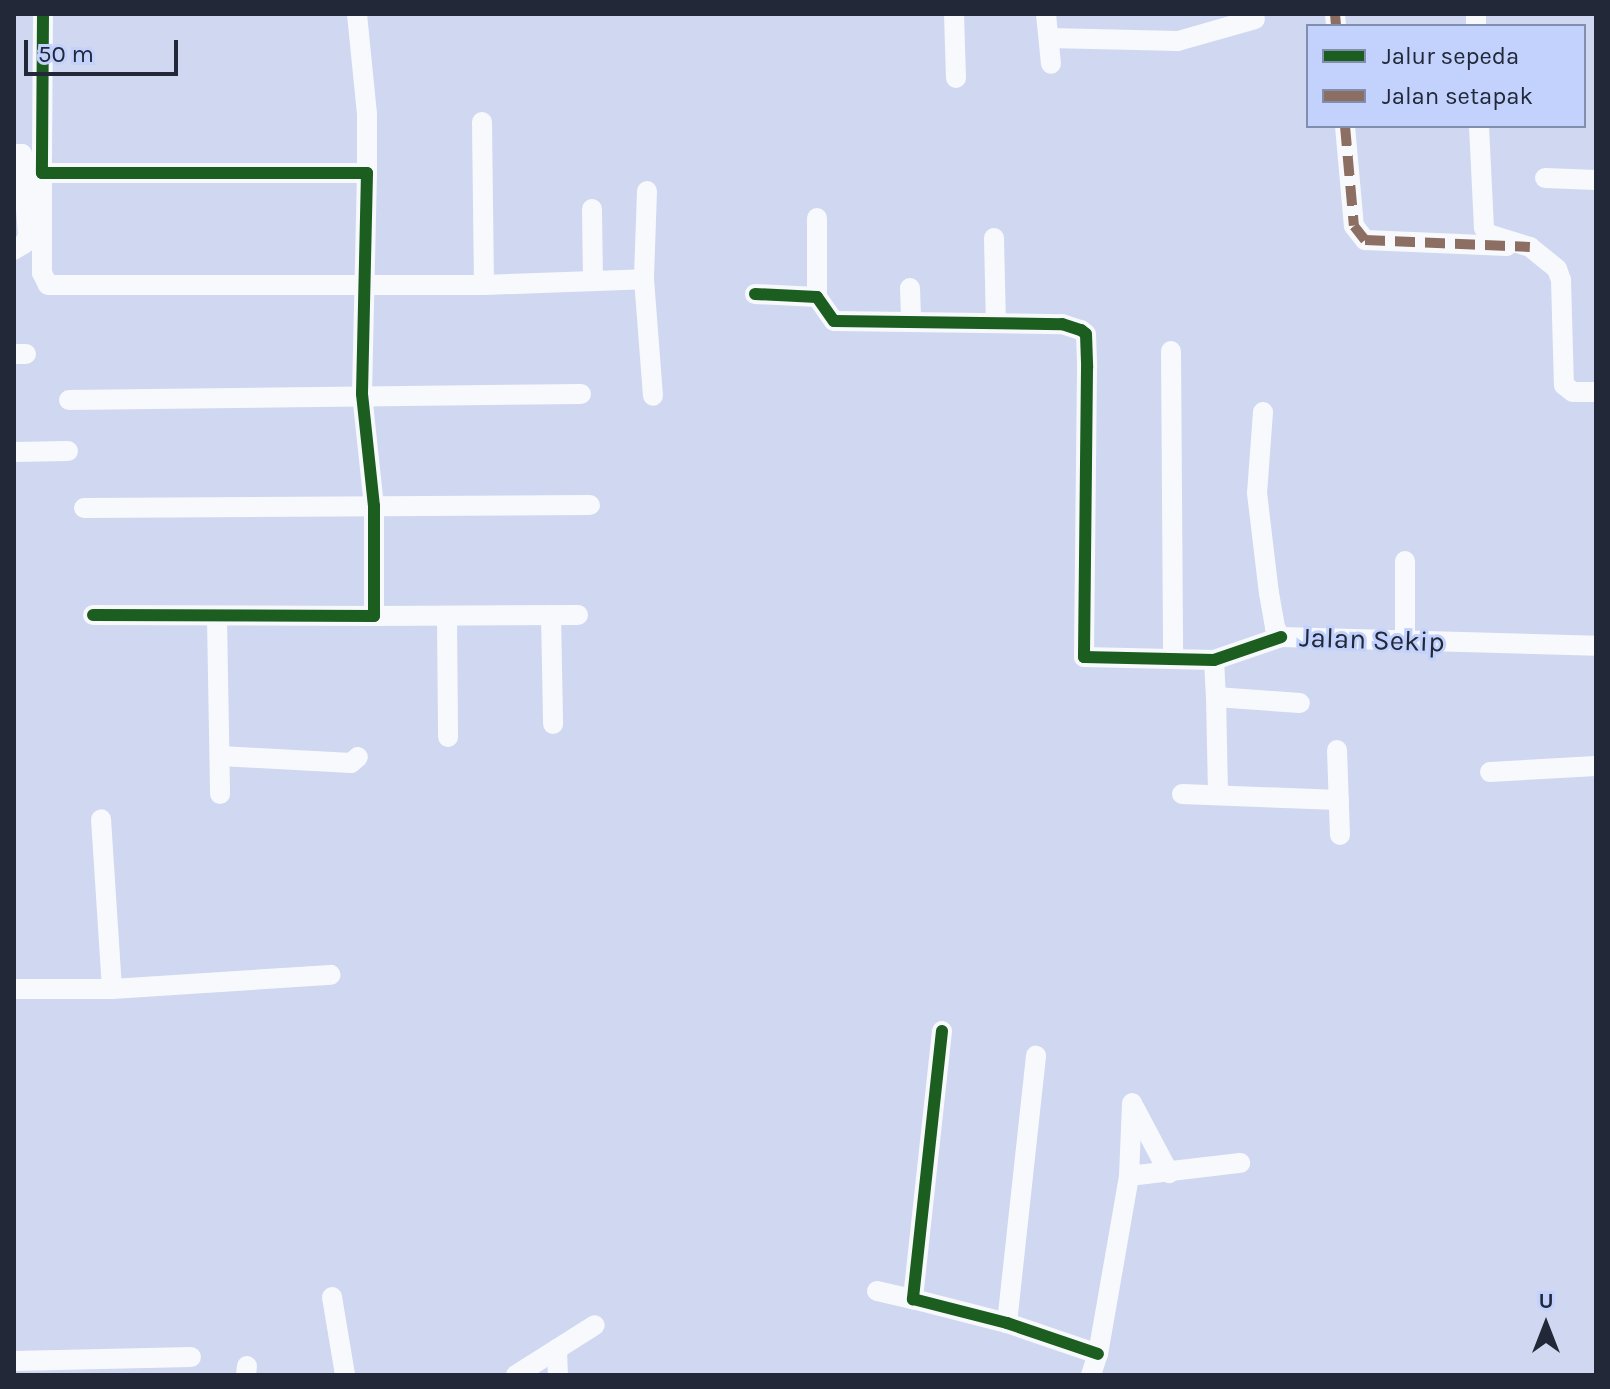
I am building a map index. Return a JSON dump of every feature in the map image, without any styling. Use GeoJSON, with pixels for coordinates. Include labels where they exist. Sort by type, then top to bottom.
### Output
{"type":"FeatureCollection","features":[{"type":"Feature","properties":{"kind":"street"},"geometry":{"type":"LineString","coordinates":[[14,250],[25,243],[28,235],[26,154],[43,14]]}},
{"type":"Feature","properties":{"kind":"street"},"geometry":{"type":"LineString","coordinates":[[357,14],[367,115],[362,394],[374,506],[374,616]]}},
{"type":"Feature","properties":{"kind":"street"},"geometry":{"type":"LineString","coordinates":[[954,14],[956,78]]}},
{"type":"Feature","properties":{"kind":"street"},"geometry":{"type":"LineString","coordinates":[[1046,14],[1051,64]]}},
{"type":"Feature","properties":{"kind":"street"},"geometry":{"type":"LineString","coordinates":[[1049,38],[1178,41],[1255,19]]}},
{"type":"Feature","properties":{"kind":"street"},"geometry":{"type":"LineString","coordinates":[[482,122],[484,285]]}},
{"type":"Feature","properties":{"kind":"street"},"geometry":{"type":"LineString","coordinates":[[1345,128],[1354,226],[1365,240],[1530,247]]}},
{"type":"Feature","properties":{"kind":"street"},"geometry":{"type":"LineString","coordinates":[[1479,128],[1484,228],[1488,234],[1530,247],[1552,262],[1561,280],[1564,385],[1573,392],[1596,392]]}},
{"type":"Feature","properties":{"kind":"street"},"geometry":{"type":"LineString","coordinates":[[26,154],[42,173],[42,273],[48,285],[484,285],[644,279]]}},
{"type":"Feature","properties":{"kind":"street"},"geometry":{"type":"LineString","coordinates":[[42,173],[367,173]]}},
{"type":"Feature","properties":{"kind":"street"},"geometry":{"type":"LineString","coordinates":[[1545,178],[1596,180]]}},
{"type":"Feature","properties":{"kind":"street"},"geometry":{"type":"LineString","coordinates":[[647,191],[644,279],[653,396]]}},
{"type":"Feature","properties":{"kind":"street"},"geometry":{"type":"LineString","coordinates":[[592,209],[593,280]]}},
{"type":"Feature","properties":{"kind":"street"},"geometry":{"type":"LineString","coordinates":[[817,218],[817,297],[834,321],[1075,325],[1086,334],[1084,657],[1214,660],[1281,637]]}},
{"type":"Feature","properties":{"kind":"street"},"geometry":{"type":"LineString","coordinates":[[994,238],[996,323]]}},
{"type":"Feature","properties":{"kind":"street"},"geometry":{"type":"LineString","coordinates":[[910,288],[911,322]]}},
{"type":"Feature","properties":{"kind":"street"},"geometry":{"type":"LineString","coordinates":[[755,294],[817,297]]}},
{"type":"Feature","properties":{"kind":"street"},"geometry":{"type":"LineString","coordinates":[[1171,351],[1173,659]]}},
{"type":"Feature","properties":{"kind":"street"},"geometry":{"type":"LineString","coordinates":[[69,400],[362,394],[581,394]]}},
{"type":"Feature","properties":{"kind":"street","name":"Jalan Sekip"},"geometry":{"type":"LineString","coordinates":[[1263,412],[1257,493],[1269,593],[1275,628],[1281,637],[1596,646]]}},
{"type":"Feature","properties":{"kind":"street"},"geometry":{"type":"LineString","coordinates":[[14,452],[68,451]]}},
{"type":"Feature","properties":{"kind":"street"},"geometry":{"type":"LineString","coordinates":[[84,508],[590,505]]}},
{"type":"Feature","properties":{"kind":"street"},"geometry":{"type":"LineString","coordinates":[[1405,561],[1405,641]]}},
{"type":"Feature","properties":{"kind":"street"},"geometry":{"type":"LineString","coordinates":[[93,615],[217,618],[578,615]]}},
{"type":"Feature","properties":{"kind":"street"},"geometry":{"type":"LineString","coordinates":[[551,615],[553,724]]}},
{"type":"Feature","properties":{"kind":"street"},"geometry":{"type":"LineString","coordinates":[[447,616],[448,737]]}},
{"type":"Feature","properties":{"kind":"street"},"geometry":{"type":"LineString","coordinates":[[217,618],[220,794]]}},
{"type":"Feature","properties":{"kind":"street"},"geometry":{"type":"LineString","coordinates":[[1214,660],[1218,795]]}},
{"type":"Feature","properties":{"kind":"street"},"geometry":{"type":"LineString","coordinates":[[1216,697],[1300,703]]}},
{"type":"Feature","properties":{"kind":"street"},"geometry":{"type":"LineString","coordinates":[[1337,750],[1340,835]]}},
{"type":"Feature","properties":{"kind":"street"},"geometry":{"type":"LineString","coordinates":[[221,756],[351,763],[358,757]]}},
{"type":"Feature","properties":{"kind":"street"},"geometry":{"type":"LineString","coordinates":[[1490,772],[1596,766]]}},
{"type":"Feature","properties":{"kind":"street"},"geometry":{"type":"LineString","coordinates":[[1182,794],[1339,800]]}},
{"type":"Feature","properties":{"kind":"street"},"geometry":{"type":"LineString","coordinates":[[101,819],[112,989]]}},
{"type":"Feature","properties":{"kind":"street"},"geometry":{"type":"LineString","coordinates":[[14,989],[112,989],[331,975]]}},
{"type":"Feature","properties":{"kind":"street"},"geometry":{"type":"LineString","coordinates":[[913,1299],[942,1031]]}},
{"type":"Feature","properties":{"kind":"street"},"geometry":{"type":"LineString","coordinates":[[1007,1323],[1036,1056]]}},
{"type":"Feature","properties":{"kind":"street"},"geometry":{"type":"LineString","coordinates":[[1091,1375],[1098,1354],[1129,1176],[1132,1103],[1169,1173]]}},
{"type":"Feature","properties":{"kind":"street"},"geometry":{"type":"LineString","coordinates":[[1129,1176],[1240,1163]]}},
{"type":"Feature","properties":{"kind":"street"},"geometry":{"type":"LineString","coordinates":[[877,1291],[1007,1323],[1098,1354]]}},
{"type":"Feature","properties":{"kind":"street"},"geometry":{"type":"LineString","coordinates":[[332,1297],[345,1375]]}},
{"type":"Feature","properties":{"kind":"street"},"geometry":{"type":"LineString","coordinates":[[516,1375],[595,1325]]}},
{"type":"Feature","properties":{"kind":"street"},"geometry":{"type":"LineString","coordinates":[[557,1349],[558,1375]]}},
{"type":"Feature","properties":{"kind":"street"},"geometry":{"type":"LineString","coordinates":[[14,1361],[191,1357]]}},
{"type":"Feature","properties":{"kind":"marked path"},"geometry":{"type":"LineString","coordinates":[[1335,14],[1336,24]]}},
{"type":"Feature","properties":{"kind":"marked path"},"geometry":{"type":"LineString","coordinates":[[1345,128],[1354,226],[1365,240],[1530,247]]}},
{"type":"Feature","properties":{"kind":"cycle path"},"geometry":{"type":"LineString","coordinates":[[43,14],[42,173],[367,173],[362,394],[374,506],[374,616],[93,615]]}},
{"type":"Feature","properties":{"kind":"cycle path"},"geometry":{"type":"LineString","coordinates":[[755,294],[817,297],[834,321],[1062,324],[1081,330],[1086,334],[1087,368],[1084,657],[1214,660],[1281,637]]}},
{"type":"Feature","properties":{"kind":"cycle path"},"geometry":{"type":"LineString","coordinates":[[942,1031],[913,1299],[1007,1323],[1098,1354]]}}]}
